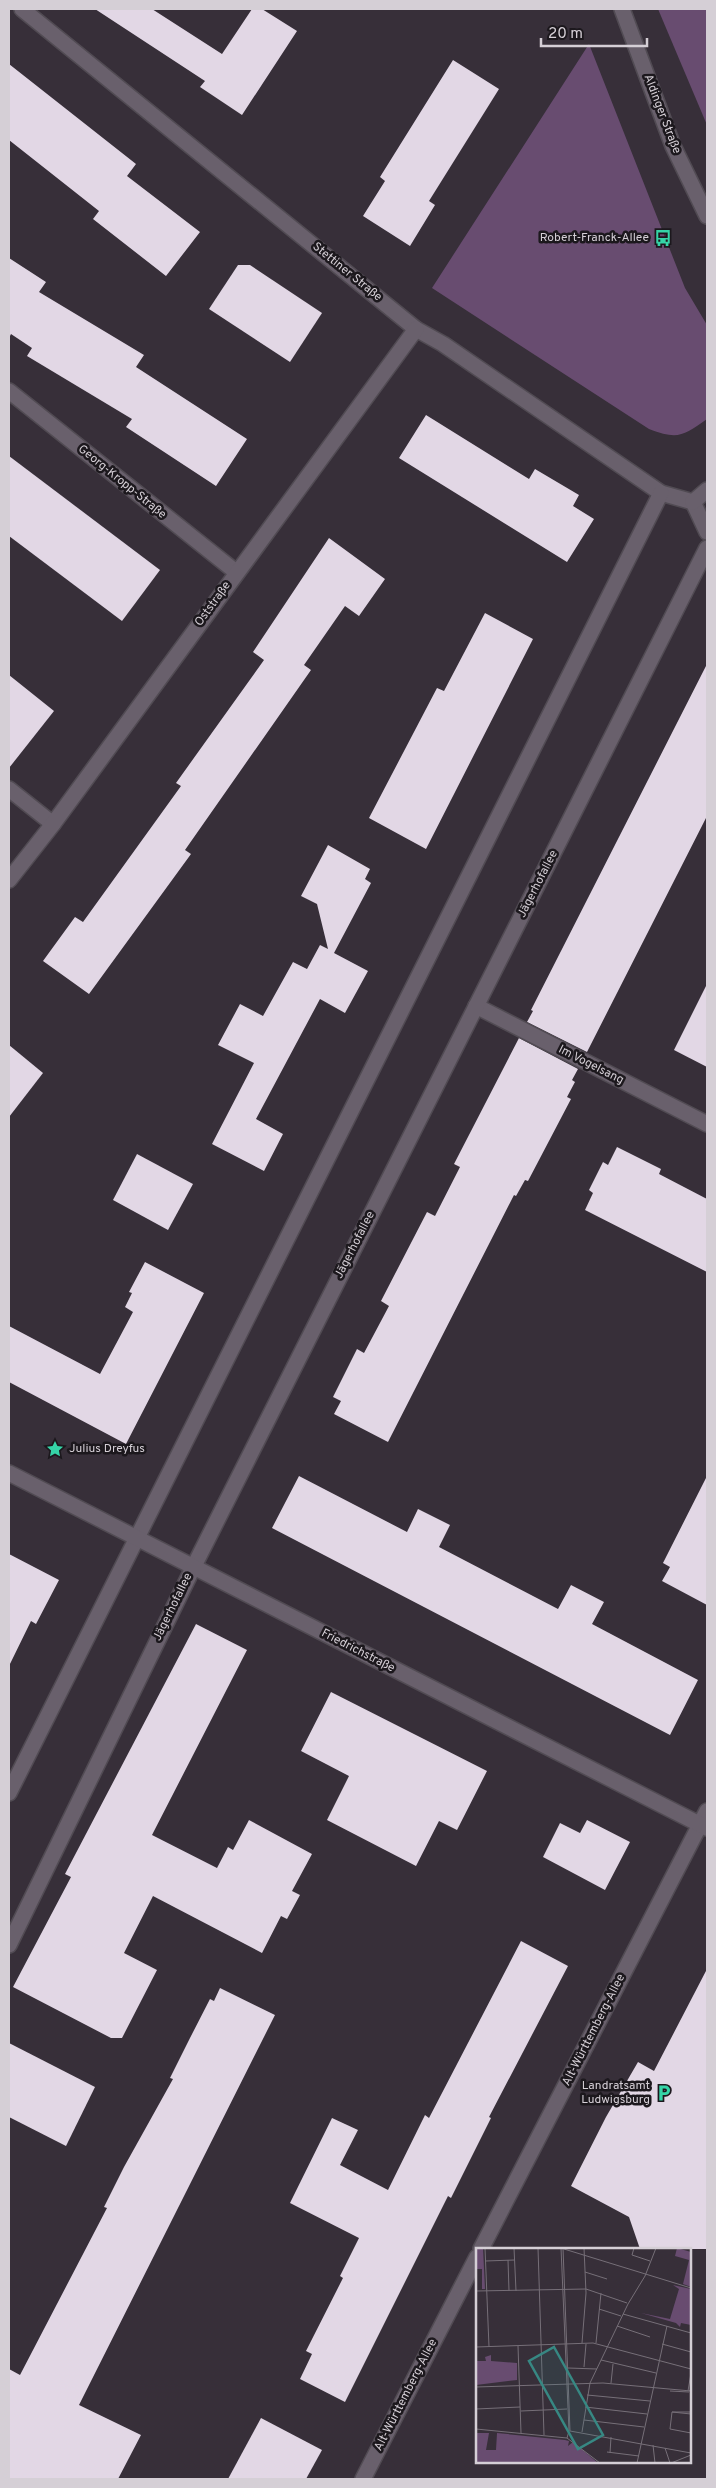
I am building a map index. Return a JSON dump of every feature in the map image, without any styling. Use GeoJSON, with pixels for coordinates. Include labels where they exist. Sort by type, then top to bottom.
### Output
{"type":"FeatureCollection","features":[{"type":"Feature","properties":{"kind":"street","name":"Stettiner Straße"},"geometry":{"type":"LineString","coordinates":[[22,9],[416,329],[443,344],[661,493],[693,502]]}},
{"type":"Feature","properties":{"kind":"street","name":"Aldinger Straße"},"geometry":{"type":"LineString","coordinates":[[622,9],[673,146],[707,216]]}},
{"type":"Feature","properties":{"kind":"street","name":"Oststraße"},"geometry":{"type":"LineString","coordinates":[[9,880],[53,824],[416,329]]}},
{"type":"Feature","properties":{"kind":"street","name":"Georg-Kropp-Straße"},"geometry":{"type":"LineString","coordinates":[[9,391],[236,572]]}},
{"type":"Feature","properties":{"kind":"street"},"geometry":{"type":"LineString","coordinates":[[707,490],[693,502],[707,532]]}},
{"type":"Feature","properties":{"kind":"street"},"geometry":{"type":"LineString","coordinates":[[9,1793],[135,1538],[661,493]]}},
{"type":"Feature","properties":{"kind":"street","name":"Jägerhofallee"},"geometry":{"type":"LineString","coordinates":[[9,1945],[192,1568],[707,548]]}},
{"type":"Feature","properties":{"kind":"street"},"geometry":{"type":"LineString","coordinates":[[9,789],[53,824]]}},
{"type":"Feature","properties":{"kind":"street","name":"Im Vogelsang"},"geometry":{"type":"LineString","coordinates":[[476,1006],[707,1124]]}},
{"type":"Feature","properties":{"kind":"street","name":"Friedrichstraße"},"geometry":{"type":"LineString","coordinates":[[9,1473],[192,1568],[704,1826]]}},
{"type":"Feature","properties":{"kind":"street","name":"Alt-Württemberg-Allee"},"geometry":{"type":"LineString","coordinates":[[482,2248],[704,1826],[707,1811]]}},
{"type":"Feature","properties":{"kind":"street","name":"Alt-Württemberg-Allee"},"geometry":{"type":"LineString","coordinates":[[363,2479],[476,2259]]}},
{"type":"Feature","properties":{"kind":"shaded area"},"geometry":{"type":"Polygon","coordinates":[[[658,9],[707,9],[707,125],[658,9]]]}},
{"type":"Feature","properties":{"kind":"shaded area"},"geometry":{"type":"Polygon","coordinates":[[[589,44],[685,288],[707,325],[707,419],[686,433],[674,435],[649,429],[432,288],[589,44]]]}},
{"type":"Feature","properties":{"kind":"building"},"geometry":{"type":"Polygon","coordinates":[[[95,9],[152,9],[222,54],[252,9],[262,9],[297,31],[242,115],[200,87],[205,81],[95,9]]]}},
{"type":"Feature","properties":{"kind":"building"},"geometry":{"type":"Polygon","coordinates":[[[453,60],[499,89],[429,201],[435,205],[410,246],[363,216],[385,181],[380,177],[453,60]]]}},
{"type":"Feature","properties":{"kind":"building"},"geometry":{"type":"Polygon","coordinates":[[[9,64],[136,164],[127,176],[200,232],[166,276],[93,219],[99,211],[9,140],[9,64]]]}},
{"type":"Feature","properties":{"kind":"building"},"geometry":{"type":"Polygon","coordinates":[[[9,258],[46,282],[39,292],[144,355],[136,367],[247,439],[216,486],[126,427],[132,419],[27,356],[32,348],[11,334],[9,338],[9,258]]]}},
{"type":"Feature","properties":{"kind":"building"},"geometry":{"type":"Polygon","coordinates":[[[238,265],[250,265],[322,313],[290,362],[209,309],[238,265]]]}},
{"type":"Feature","properties":{"kind":"building"},"geometry":{"type":"Polygon","coordinates":[[[426,415],[529,479],[535,469],[579,495],[573,506],[594,519],[567,562],[399,458],[426,415]]]}},
{"type":"Feature","properties":{"kind":"building"},"geometry":{"type":"Polygon","coordinates":[[[9,456],[160,570],[122,621],[9,536],[9,456]]]}},
{"type":"Feature","properties":{"kind":"building"},"geometry":{"type":"Polygon","coordinates":[[[329,538],[385,579],[359,616],[345,606],[304,665],[311,670],[185,850],[191,854],[89,994],[43,961],[75,917],[83,922],[181,786],[176,783],[264,660],[253,652],[329,538]]]}},
{"type":"Feature","properties":{"kind":"building"},"geometry":{"type":"Polygon","coordinates":[[[485,613],[533,639],[426,849],[369,818],[437,688],[444,691],[485,613]]]}},
{"type":"Feature","properties":{"kind":"building"},"geometry":{"type":"Polygon","coordinates":[[[707,664],[707,816],[587,1052],[527,1022],[533,1011],[531,1010],[707,664]]]}},
{"type":"Feature","properties":{"kind":"building"},"geometry":{"type":"Polygon","coordinates":[[[9,675],[54,711],[9,768],[9,675]]]}},
{"type":"Feature","properties":{"kind":"building"},"geometry":{"type":"Polygon","coordinates":[[[328,845],[370,869],[365,879],[371,883],[334,953],[368,971],[345,1013],[320,999],[256,1119],[283,1134],[264,1171],[212,1144],[254,1063],[218,1045],[240,1004],[263,1016],[293,962],[307,969],[320,945],[328,949],[317,904],[301,896],[328,845]]]}},
{"type":"Feature","properties":{"kind":"building"},"geometry":{"type":"Polygon","coordinates":[[[707,984],[707,1067],[674,1050],[707,984]]]}},
{"type":"Feature","properties":{"kind":"building"},"geometry":{"type":"Polygon","coordinates":[[[519,1038],[578,1069],[572,1080],[575,1082],[567,1097],[571,1099],[528,1181],[525,1180],[516,1196],[514,1195],[388,1442],[334,1414],[341,1401],[333,1397],[357,1349],[364,1353],[389,1306],[381,1301],[427,1212],[435,1216],[460,1167],[454,1164],[519,1038]]]}},
{"type":"Feature","properties":{"kind":"building"},"geometry":{"type":"Polygon","coordinates":[[[9,1045],[43,1073],[9,1117],[9,1045]]]}},
{"type":"Feature","properties":{"kind":"building"},"geometry":{"type":"Polygon","coordinates":[[[617,1147],[661,1169],[659,1174],[707,1199],[707,1272],[585,1210],[593,1193],[589,1190],[603,1162],[608,1165],[617,1147]]]}},
{"type":"Feature","properties":{"kind":"building"},"geometry":{"type":"Polygon","coordinates":[[[137,1154],[193,1184],[168,1230],[113,1200],[137,1154]]]}},
{"type":"Feature","properties":{"kind":"building"},"geometry":{"type":"Polygon","coordinates":[[[145,1262],[204,1293],[126,1444],[9,1382],[9,1326],[100,1374],[133,1312],[125,1307],[132,1293],[129,1292],[145,1262]]]}},
{"type":"Feature","properties":{"kind":"building"},"geometry":{"type":"Polygon","coordinates":[[[299,1476],[407,1532],[418,1509],[450,1525],[439,1547],[558,1609],[571,1585],[604,1602],[592,1624],[698,1680],[670,1735],[272,1528],[299,1476]]]}},
{"type":"Feature","properties":{"kind":"building"},"geometry":{"type":"Polygon","coordinates":[[[707,1476],[707,1605],[662,1581],[670,1567],[663,1563],[707,1476]]]}},
{"type":"Feature","properties":{"kind":"building"},"geometry":{"type":"Polygon","coordinates":[[[9,1554],[59,1580],[36,1624],[31,1621],[9,1666],[9,1554]]]}},
{"type":"Feature","properties":{"kind":"building"},"geometry":{"type":"Polygon","coordinates":[[[196,1624],[247,1650],[152,1835],[217,1868],[228,1847],[233,1850],[249,1820],[312,1854],[292,1891],[300,1895],[287,1919],[281,1916],[262,1953],[153,1896],[124,1953],[157,1970],[122,2038],[111,2038],[13,1987],[71,1877],[65,1874],[196,1624]]]}},
{"type":"Feature","properties":{"kind":"building"},"geometry":{"type":"Polygon","coordinates":[[[331,1692],[487,1771],[457,1830],[439,1821],[416,1866],[327,1820],[349,1776],[301,1751],[331,1692]]]}},
{"type":"Feature","properties":{"kind":"building"},"geometry":{"type":"Polygon","coordinates":[[[587,1820],[630,1842],[605,1890],[543,1857],[560,1823],[580,1833],[587,1820]]]}},
{"type":"Feature","properties":{"kind":"building"},"geometry":{"type":"Polygon","coordinates":[[[521,1941],[568,1966],[489,2117],[491,2118],[451,2198],[448,2196],[345,2402],[300,2379],[312,2354],[306,2351],[343,2278],[340,2276],[359,2238],[290,2203],[332,2118],[358,2130],[340,2165],[388,2190],[425,2115],[429,2118],[521,1941]]]}},
{"type":"Feature","properties":{"kind":"building"},"geometry":{"type":"Polygon","coordinates":[[[707,1969],[707,2249],[640,2248],[629,2217],[571,2186],[606,2117],[638,2062],[654,2071],[707,1969]]]}},
{"type":"Feature","properties":{"kind":"building"},"geometry":{"type":"Polygon","coordinates":[[[220,1988],[275,2015],[79,2405],[141,2435],[118,2479],[9,2479],[9,2369],[20,2375],[107,2208],[104,2207],[124,2167],[173,2079],[170,2078],[210,1999],[214,2001],[220,1988]]]}},
{"type":"Feature","properties":{"kind":"building"},"geometry":{"type":"Polygon","coordinates":[[[9,2043],[95,2087],[66,2146],[9,2117],[9,2043]]]}},
{"type":"Feature","properties":{"kind":"building"},"geometry":{"type":"Polygon","coordinates":[[[261,2418],[322,2450],[306,2479],[228,2479],[261,2418]]]}},
{"type":"Feature","properties":{"kind":"place","name":"Robert-Franck-Allee"},"geometry":{"type":"Point","coordinates":[663,238]}},
{"type":"Feature","properties":{"kind":"place","name":"Julius Dreyfus"},"geometry":{"type":"Point","coordinates":[55,1449]}},
{"type":"Feature","properties":{"kind":"place","name":"Landratsamt Ludwigsburg"},"geometry":{"type":"Point","coordinates":[664,2093]}}]}
